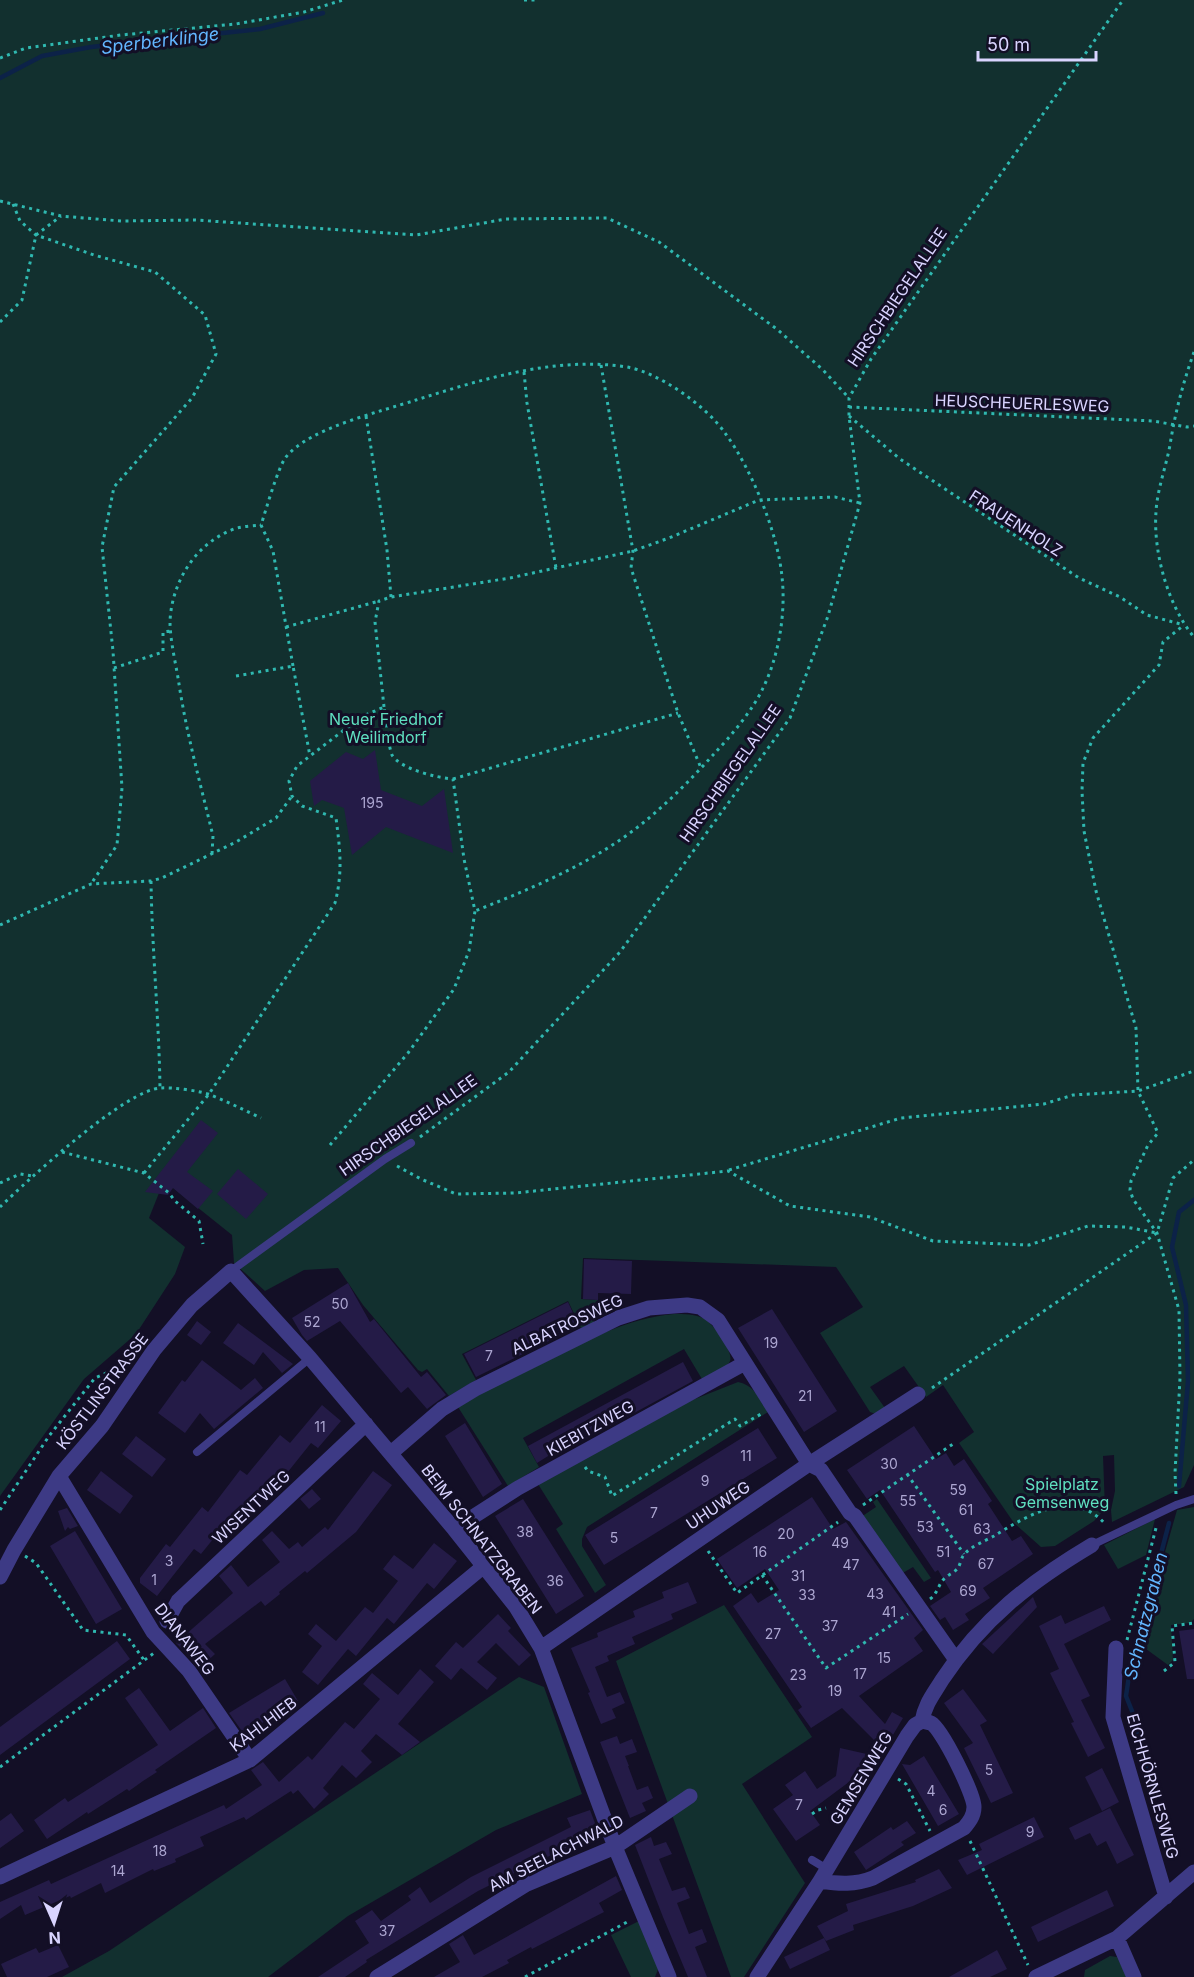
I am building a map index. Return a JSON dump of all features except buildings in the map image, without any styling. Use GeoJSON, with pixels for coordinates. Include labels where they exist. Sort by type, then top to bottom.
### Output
{"type":"FeatureCollection","features":[{"type":"Feature","properties":{"kind":"street","name":"BEIM SCHNATZGRABEN"},"geometry":{"type":"LineString","coordinates":[[231,1270],[391,1453],[516,1607],[541,1648],[615,1847],[669,1977]]}},
{"type":"Feature","properties":{"kind":"street","name":"KÖSTLINSTRASSE"},"geometry":{"type":"LineString","coordinates":[[0,1577],[59,1476],[102,1426],[154,1350],[192,1305],[231,1270]]}},
{"type":"Feature","properties":{"kind":"street","name":"ALBATROSWEG"},"geometry":{"type":"LineString","coordinates":[[391,1453],[442,1409],[475,1389],[618,1318],[649,1308],[687,1305],[699,1307],[714,1315],[809,1464],[820,1470],[850,1513],[855,1516],[956,1660]]}},
{"type":"Feature","properties":{"kind":"street","name":"KIEBITZWEG"},"geometry":{"type":"LineString","coordinates":[[454,1529],[518,1488],[745,1363]]}},
{"type":"Feature","properties":{"kind":"street","name":"UHUWEG"},"geometry":{"type":"LineString","coordinates":[[541,1648],[695,1546],[809,1464],[918,1394]]}},
{"type":"Feature","properties":{"kind":"street","name":"WISENTWEG"},"geometry":{"type":"LineString","coordinates":[[167,1621],[178,1601],[366,1424]]}},
{"type":"Feature","properties":{"kind":"street","name":"DIANAWEG"},"geometry":{"type":"LineString","coordinates":[[59,1476],[153,1632],[189,1671],[250,1760]]}},
{"type":"Feature","properties":{"kind":"street","name":"GEMSENWEG"},"geometry":{"type":"LineString","coordinates":[[757,1977],[824,1875],[907,1736],[915,1725],[922,1721],[924,1708],[956,1660],[1006,1604],[1051,1569],[1092,1545]]}},
{"type":"Feature","properties":{"kind":"street","name":"KAHLHIEB"},"geometry":{"type":"LineString","coordinates":[[0,1877],[250,1760],[484,1566]]}},
{"type":"Feature","properties":{"kind":"street","name":"EICHHÖRNLESWEG"},"geometry":{"type":"LineString","coordinates":[[1116,1648],[1113,1717],[1166,1897]]}},
{"type":"Feature","properties":{"kind":"street"},"geometry":{"type":"LineString","coordinates":[[824,1875],[841,1884],[873,1878],[964,1828],[971,1819],[974,1808],[972,1795],[942,1734],[932,1723],[922,1721]]}},
{"type":"Feature","properties":{"kind":"street","name":"AM SEELACHWALD"},"geometry":{"type":"LineString","coordinates":[[377,1977],[527,1884],[615,1847],[690,1796]]}},
{"type":"Feature","properties":{"kind":"street"},"geometry":{"type":"LineString","coordinates":[[1032,1972],[1117,1938],[1194,1872]]}},
{"type":"Feature","properties":{"kind":"street"},"geometry":{"type":"LineString","coordinates":[[1117,1938],[1134,1977]]}},
{"type":"Feature","properties":{"kind":"lane","name":"HIRSCHBIEGELALLEE"},"geometry":{"type":"LineString","coordinates":[[231,1270],[385,1159],[411,1143]]}},
{"type":"Feature","properties":{"kind":"lane"},"geometry":{"type":"LineString","coordinates":[[196,1452],[310,1358]]}},
{"type":"Feature","properties":{"kind":"lane"},"geometry":{"type":"LineString","coordinates":[[1092,1545],[1176,1505],[1194,1499]]}},
{"type":"Feature","properties":{"kind":"lane"},"geometry":{"type":"LineString","coordinates":[[812,1860],[824,1875]]}},
{"type":"Feature","properties":{"kind":"path"},"geometry":{"type":"LineString","coordinates":[[0,58],[26,48],[121,35],[237,24],[304,12],[343,0]]}},
{"type":"Feature","properties":{"kind":"path"},"geometry":{"type":"LineString","coordinates":[[524,0],[538,0]]}},
{"type":"Feature","properties":{"kind":"path","name":"HIRSCHBIEGELALLEE"},"geometry":{"type":"LineString","coordinates":[[411,1143],[509,1072],[620,952],[790,718],[828,616],[860,503],[849,416],[849,398],[870,359],[1123,0]]}},
{"type":"Feature","properties":{"kind":"path"},"geometry":{"type":"LineString","coordinates":[[0,201],[61,216],[122,221],[195,220],[416,235],[506,219],[607,218],[659,242],[769,324],[823,370],[849,398]]}},
{"type":"Feature","properties":{"kind":"path"},"geometry":{"type":"LineString","coordinates":[[13,204],[20,221],[36,235],[94,255],[155,272],[205,315],[216,354],[192,398],[114,488],[102,547],[114,668],[122,788],[117,845],[91,884]]}},
{"type":"Feature","properties":{"kind":"path"},"geometry":{"type":"LineString","coordinates":[[0,322],[22,300],[36,235],[61,216]]}},
{"type":"Feature","properties":{"kind":"path"},"geometry":{"type":"LineString","coordinates":[[1194,352],[1179,395],[1156,512],[1156,549],[1168,587],[1184,625],[1194,637]]}},
{"type":"Feature","properties":{"kind":"path"},"geometry":{"type":"LineString","coordinates":[[601,364],[633,550],[631,568],[678,713],[701,768]]}},
{"type":"Feature","properties":{"kind":"path"},"geometry":{"type":"LineString","coordinates":[[310,756],[273,551],[261,525],[284,459],[305,439],[366,416],[480,380],[552,367],[601,364],[631,368],[665,381],[694,401],[724,431],[748,471],[775,539],[782,578],[782,618],[775,653],[763,689],[731,736],[701,768],[672,798],[621,839],[578,865],[531,888],[475,911]]}},
{"type":"Feature","properties":{"kind":"path"},"geometry":{"type":"LineString","coordinates":[[524,371],[527,403],[556,568]]}},
{"type":"Feature","properties":{"kind":"path","name":"HEUSCHEUERLESWEG"},"geometry":{"type":"LineString","coordinates":[[849,407],[1153,421],[1194,426]]}},
{"type":"Feature","properties":{"kind":"path"},"geometry":{"type":"LineString","coordinates":[[366,416],[387,550],[391,597]]}},
{"type":"Feature","properties":{"kind":"path","name":"FRAUENHOLZ"},"geometry":{"type":"LineString","coordinates":[[849,416],[900,459],[1079,578],[1120,597],[1147,615],[1184,625]]}},
{"type":"Feature","properties":{"kind":"path"},"geometry":{"type":"LineString","coordinates":[[286,627],[391,597],[510,578],[633,550],[669,538],[759,500],[835,497],[860,503]]}},
{"type":"Feature","properties":{"kind":"path"},"geometry":{"type":"LineString","coordinates":[[212,854],[213,836],[184,714],[171,631],[172,603],[181,578],[197,553],[208,543],[235,529],[261,525]]}},
{"type":"Feature","properties":{"kind":"path"},"geometry":{"type":"LineString","coordinates":[[379,601],[375,622],[384,707],[393,755],[402,764],[438,778],[453,779],[678,713]]}},
{"type":"Feature","properties":{"kind":"path"},"geometry":{"type":"LineString","coordinates":[[1176,1505],[1175,1473],[1180,1378],[1179,1310],[1157,1233],[1130,1190],[1131,1181],[1148,1145],[1158,1133],[1138,1091],[1136,1028],[1096,891],[1084,831],[1082,791],[1083,763],[1093,738],[1159,665],[1163,642],[1184,625]]}},
{"type":"Feature","properties":{"kind":"path"},"geometry":{"type":"LineString","coordinates":[[114,668],[163,652],[164,632],[171,631]]}},
{"type":"Feature","properties":{"kind":"path"},"geometry":{"type":"LineString","coordinates":[[236,676],[293,666]]}},
{"type":"Feature","properties":{"kind":"path"},"geometry":{"type":"LineString","coordinates":[[144,1173],[209,1094],[335,903],[342,860],[336,818],[302,806],[292,796],[289,781],[297,766],[361,717],[384,707]]}},
{"type":"Feature","properties":{"kind":"path"},"geometry":{"type":"LineString","coordinates":[[330,1145],[408,1053],[454,988],[469,951],[475,911],[464,859],[453,779]]}},
{"type":"Feature","properties":{"kind":"path"},"geometry":{"type":"LineString","coordinates":[[0,925],[91,884],[151,881],[162,878],[212,854],[276,818],[292,796]]}},
{"type":"Feature","properties":{"kind":"path"},"geometry":{"type":"LineString","coordinates":[[151,881],[151,925],[159,1027],[160,1088]]}},
{"type":"Feature","properties":{"kind":"path"},"geometry":{"type":"LineString","coordinates":[[385,1159],[421,1179],[456,1194],[515,1193],[728,1171],[901,1118],[1044,1104],[1072,1095],[1138,1091],[1194,1071]]}},
{"type":"Feature","properties":{"kind":"path"},"geometry":{"type":"LineString","coordinates":[[0,1207],[32,1176],[119,1107],[139,1095],[160,1088],[209,1094],[261,1118]]}},
{"type":"Feature","properties":{"kind":"path"},"geometry":{"type":"LineString","coordinates":[[62,1152],[144,1173],[199,1221],[203,1244]]}},
{"type":"Feature","properties":{"kind":"path"},"geometry":{"type":"LineString","coordinates":[[918,1394],[930,1390],[1157,1233],[1173,1178],[1194,1160]]}},
{"type":"Feature","properties":{"kind":"path"},"geometry":{"type":"LineString","coordinates":[[728,1171],[790,1206],[870,1217],[933,1240],[1029,1245],[1088,1226],[1126,1227],[1157,1233]]}},
{"type":"Feature","properties":{"kind":"path"},"geometry":{"type":"LineString","coordinates":[[0,1183],[20,1174],[32,1176]]}},
{"type":"Feature","properties":{"kind":"path"},"geometry":{"type":"LineString","coordinates":[[0,1510],[49,1436],[95,1378],[123,1366],[139,1371]]}},
{"type":"Feature","properties":{"kind":"path"},"geometry":{"type":"LineString","coordinates":[[578,1455],[588,1471],[605,1477],[612,1496],[735,1419],[740,1426],[772,1406]]}},
{"type":"Feature","properties":{"kind":"path"},"geometry":{"type":"LineString","coordinates":[[695,1546],[737,1593],[953,1444]]}},
{"type":"Feature","properties":{"kind":"path"},"geometry":{"type":"LineString","coordinates":[[908,1474],[964,1554]]}},
{"type":"Feature","properties":{"kind":"path"},"geometry":{"type":"LineString","coordinates":[[762,1575],[826,1668],[934,1596],[944,1579],[958,1568],[964,1554],[1014,1523],[1050,1508],[1071,1506],[1087,1508],[1098,1516],[1113,1534]]}},
{"type":"Feature","properties":{"kind":"path"},"geometry":{"type":"LineString","coordinates":[[1116,1648],[1127,1640],[1160,1513]]}},
{"type":"Feature","properties":{"kind":"path"},"geometry":{"type":"LineString","coordinates":[[14,1550],[36,1563],[83,1630],[126,1635],[144,1660]]}},
{"type":"Feature","properties":{"kind":"path"},"geometry":{"type":"LineString","coordinates":[[1164,1671],[1175,1662],[1172,1626],[1194,1623]]}},
{"type":"Feature","properties":{"kind":"path"},"geometry":{"type":"LineString","coordinates":[[0,1767],[165,1645]]}},
{"type":"Feature","properties":{"kind":"path"},"geometry":{"type":"LineString","coordinates":[[886,1771],[906,1784],[935,1844]]}},
{"type":"Feature","properties":{"kind":"path"},"geometry":{"type":"LineString","coordinates":[[812,1814],[826,1808]]}},
{"type":"Feature","properties":{"kind":"path"},"geometry":{"type":"LineString","coordinates":[[964,1828],[1032,1972]]}},
{"type":"Feature","properties":{"kind":"path"},"geometry":{"type":"LineString","coordinates":[[525,1977],[642,1913]]}},
{"type":"Feature","properties":{"kind":"green space"},"geometry":{"type":"Polygon","coordinates":[[[0,0],[1194,0],[1194,1465],[1184,1487],[1112,1522],[1111,1510],[1115,1491],[1114,1455],[1103,1456],[1105,1509],[1094,1521],[1055,1546],[1041,1547],[1014,1523],[959,1443],[974,1432],[943,1385],[926,1397],[904,1366],[870,1387],[885,1408],[876,1414],[870,1412],[820,1333],[863,1307],[836,1267],[583,1258],[581,1299],[598,1300],[594,1323],[581,1328],[568,1301],[462,1354],[476,1380],[449,1396],[427,1369],[422,1372],[418,1370],[363,1305],[338,1268],[304,1270],[265,1291],[234,1263],[232,1235],[167,1183],[159,1193],[149,1218],[185,1247],[175,1274],[136,1334],[84,1379],[0,1496],[0,0]]]}},
{"type":"Feature","properties":{"kind":"green space"},"geometry":{"type":"Polygon","coordinates":[[[674,1314],[696,1316],[707,1321],[726,1344],[730,1356],[728,1364],[702,1379],[684,1349],[523,1438],[539,1467],[508,1486],[458,1407],[503,1382],[609,1331],[640,1320],[674,1314]]]}},
{"type":"Feature","properties":{"kind":"green space"},"geometry":{"type":"Polygon","coordinates":[[[738,1382],[752,1389],[768,1412],[587,1527],[582,1546],[606,1585],[595,1593],[556,1529],[563,1524],[538,1484],[690,1401],[738,1382]]]}},
{"type":"Feature","properties":{"kind":"green space"},"geometry":{"type":"Polygon","coordinates":[[[877,1499],[931,1578],[924,1582],[913,1567],[901,1574],[861,1517],[876,1507],[873,1502],[877,1499]]]}},
{"type":"Feature","properties":{"kind":"green space"},"geometry":{"type":"Polygon","coordinates":[[[1194,1507],[1194,1619],[1190,1623],[1171,1625],[1173,1660],[1168,1665],[1142,1646],[1146,1619],[1177,1510],[1194,1507]]]}},
{"type":"Feature","properties":{"kind":"green space"},"geometry":{"type":"Polygon","coordinates":[[[1155,1519],[1146,1555],[1118,1569],[1104,1545],[1155,1519]]]}},
{"type":"Feature","properties":{"kind":"green space"},"geometry":{"type":"Polygon","coordinates":[[[724,1605],[812,1737],[742,1784],[805,1883],[744,1977],[731,1977],[616,1661],[724,1605]]]}},
{"type":"Feature","properties":{"kind":"green space"},"geometry":{"type":"Polygon","coordinates":[[[519,1677],[544,1687],[582,1794],[496,1830],[348,1916],[268,1977],[62,1977],[109,1951],[519,1677]]]}},
{"type":"Feature","properties":{"kind":"green space"},"geometry":{"type":"Polygon","coordinates":[[[639,1921],[659,1967],[655,1977],[631,1977],[611,1935],[639,1921]]]}},
{"type":"Feature","properties":{"kind":"green space"},"geometry":{"type":"Polygon","coordinates":[[[1110,1956],[1117,1957],[1127,1977],[1084,1977],[1085,1970],[1110,1956]]]}},
{"type":"Feature","properties":{"kind":"waterway","name":"Sperberklinge"},"geometry":{"type":"LineString","coordinates":[[0,78],[42,56],[91,47],[260,29],[323,13]]}},
{"type":"Feature","properties":{"kind":"waterway","name":"Schnatzgraben"},"geometry":{"type":"LineString","coordinates":[[1179,1486],[1188,1381],[1186,1305],[1172,1247],[1179,1212],[1194,1200]]}},
{"type":"Feature","properties":{"kind":"waterway","name":"Schnatzgraben"},"geometry":{"type":"LineString","coordinates":[[1165,1849],[1146,1777],[1146,1763],[1134,1716],[1126,1696],[1129,1676],[1169,1523]]}},
{"type":"Feature","properties":{"kind":"park label","name":"Neuer Friedhof Weilimdorf"},"geometry":{"type":"Point","coordinates":[386,728]}},
{"type":"Feature","properties":{"kind":"park label","name":"Spielplatz Gemsenweg"},"geometry":{"type":"Point","coordinates":[1062,1493]}}]}
